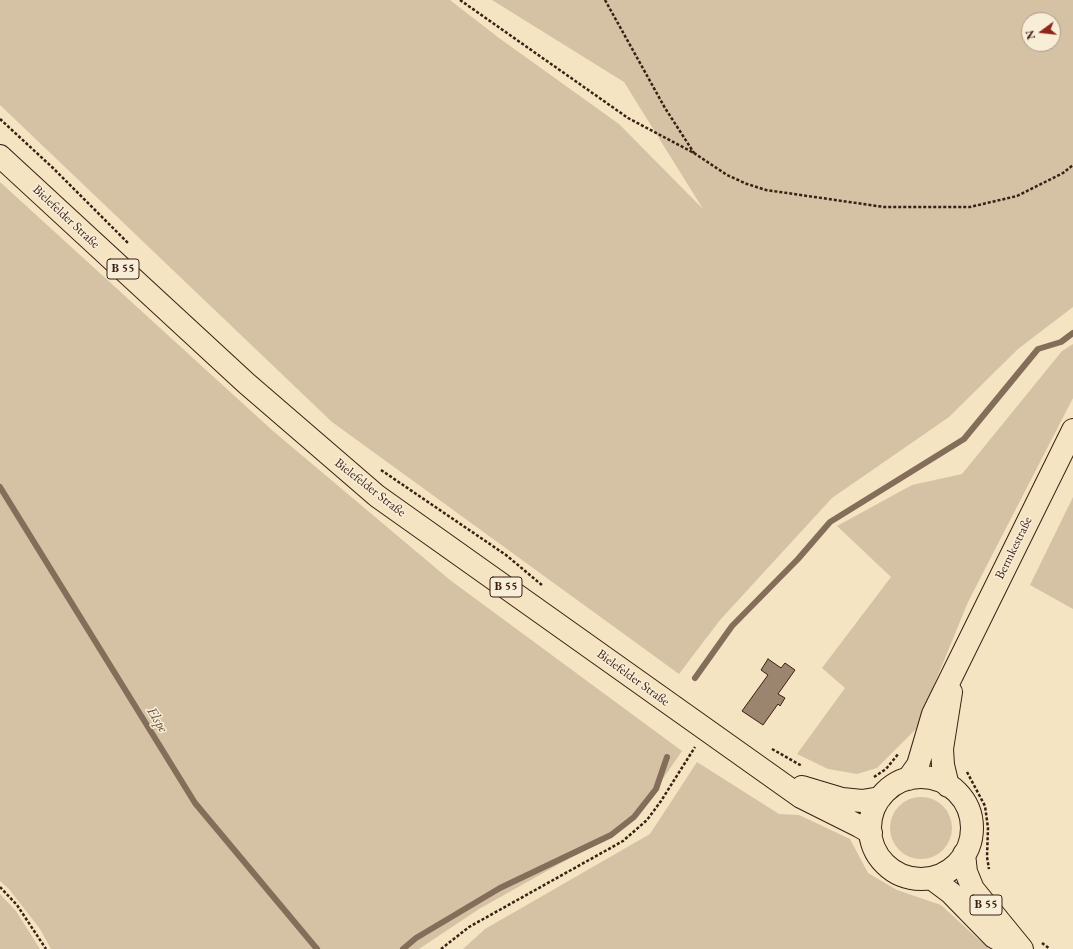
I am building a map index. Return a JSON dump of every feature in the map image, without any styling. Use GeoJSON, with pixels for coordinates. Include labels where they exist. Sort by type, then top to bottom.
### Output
{"type":"FeatureCollection","features":[{"type":"Feature","properties":{"kind":"main road","name":"Bielefelder Straße"},"geometry":{"type":"LineString","coordinates":[[0,156],[246,383],[377,496],[774,778]]}},
{"type":"Feature","properties":{"kind":"main road","name":"Bermkestraße"},"geometry":{"type":"LineString","coordinates":[[908,779],[918,765],[932,752],[933,714],[1073,430]]}},
{"type":"Feature","properties":{"kind":"main road"},"geometry":{"type":"LineString","coordinates":[[932,752],[943,765],[948,786]]}},
{"type":"Feature","properties":{"kind":"main road"},"geometry":{"type":"LineString","coordinates":[[926,777],[942,781],[948,786],[955,790],[965,802],[971,817],[972,833],[968,848],[959,862],[947,872],[931,878],[914,878],[898,873],[884,863],[875,849],[870,833],[872,816],[876,804],[892,786],[908,779],[926,777]]}},
{"type":"Feature","properties":{"kind":"main road","name":"B 55"},"geometry":{"type":"LineString","coordinates":[[774,778],[842,799],[862,801],[880,798]]}},
{"type":"Feature","properties":{"kind":"main road","name":"B 55"},"geometry":{"type":"LineString","coordinates":[[774,778],[801,797],[870,833]]}},
{"type":"Feature","properties":{"kind":"main road","name":"B 55"},"geometry":{"type":"LineString","coordinates":[[964,854],[966,872],[973,888],[1032,946]]}},
{"type":"Feature","properties":{"kind":"main road","name":"B 55"},"geometry":{"type":"LineString","coordinates":[[931,878],[951,893],[994,937],[1014,949]]}},
{"type":"Feature","properties":{"kind":"path"},"geometry":{"type":"LineString","coordinates":[[460,0],[628,118],[694,153],[727,175],[747,184],[766,190],[884,207],[970,207],[1017,196],[1063,173],[1073,164]]}},
{"type":"Feature","properties":{"kind":"path"},"geometry":{"type":"LineString","coordinates":[[606,0],[665,108],[694,153]]}},
{"type":"Feature","properties":{"kind":"path"},"geometry":{"type":"LineString","coordinates":[[0,119],[53,168],[131,246]]}},
{"type":"Feature","properties":{"kind":"path"},"geometry":{"type":"LineString","coordinates":[[376,467],[506,554],[546,589]]}},
{"type":"Feature","properties":{"kind":"path"},"geometry":{"type":"LineString","coordinates":[[441,949],[469,927],[622,841],[652,814],[706,731]]}},
{"type":"Feature","properties":{"kind":"path"},"geometry":{"type":"LineString","coordinates":[[768,746],[795,763],[808,768]]}},
{"type":"Feature","properties":{"kind":"path"},"geometry":{"type":"LineString","coordinates":[[869,779],[886,769],[901,751],[910,749],[953,756],[963,765],[985,806],[988,828],[987,857],[989,872]]}},
{"type":"Feature","properties":{"kind":"path"},"geometry":{"type":"LineString","coordinates":[[0,887],[17,905],[46,949]]}},
{"type":"Feature","properties":{"kind":"path"},"geometry":{"type":"LineString","coordinates":[[1032,946],[1050,949]]}},
{"type":"Feature","properties":{"kind":"shaded area"},"geometry":{"type":"Polygon","coordinates":[[[0,0],[450,0],[499,38],[619,124],[703,209],[624,82],[492,0],[1073,0],[1073,307],[1018,349],[949,417],[832,498],[720,620],[679,674],[332,422],[0,105],[0,0]]]}},
{"type":"Feature","properties":{"kind":"shaded area"},"geometry":{"type":"Polygon","coordinates":[[[0,182],[273,431],[450,580],[682,751],[643,808],[595,844],[479,909],[419,949],[51,949],[40,929],[9,889],[0,881],[0,182]]]}},
{"type":"Feature","properties":{"kind":"shaded area"},"geometry":{"type":"Polygon","coordinates":[[[1073,344],[1073,398],[968,602],[916,729],[877,768],[857,774],[828,769],[797,754],[845,688],[822,668],[891,577],[837,526],[912,485],[962,474],[1062,351],[1073,344]]]}},
{"type":"Feature","properties":{"kind":"shaded area"},"geometry":{"type":"Polygon","coordinates":[[[1073,497],[1073,609],[1030,585],[1073,497]]]}},
{"type":"Feature","properties":{"kind":"shaded area"},"geometry":{"type":"Polygon","coordinates":[[[697,762],[779,814],[799,815],[850,839],[868,873],[897,890],[941,905],[989,949],[463,949],[485,929],[650,834],[697,762]]]}},
{"type":"Feature","properties":{"kind":"shaded area"},"geometry":{"type":"Polygon","coordinates":[[[921,797],[938,802],[943,806],[947,811],[952,828],[947,845],[943,850],[938,854],[921,859],[904,854],[899,850],[895,845],[890,828],[895,811],[899,806],[904,802],[921,797]]]}},
{"type":"Feature","properties":{"kind":"shaded area"},"geometry":{"type":"Polygon","coordinates":[[[0,894],[16,911],[40,949],[0,949],[0,894]]]}},
{"type":"Feature","properties":{"kind":"building"},"geometry":{"type":"Polygon","coordinates":[[[768,659],[781,668],[785,663],[795,670],[778,694],[785,698],[780,706],[778,704],[763,725],[742,711],[768,675],[761,670],[768,659]]]}},
{"type":"Feature","properties":{"kind":"waterway"},"geometry":{"type":"LineString","coordinates":[[695,678],[732,626],[798,559],[830,522],[964,439],[1038,349],[1061,342],[1073,333]]}},
{"type":"Feature","properties":{"kind":"waterway","name":"Elspe"},"geometry":{"type":"LineString","coordinates":[[0,487],[195,803],[317,949]]}},
{"type":"Feature","properties":{"kind":"waterway"},"geometry":{"type":"LineString","coordinates":[[403,949],[416,938],[500,888],[611,835],[634,817],[656,789],[667,757]]}}]}
